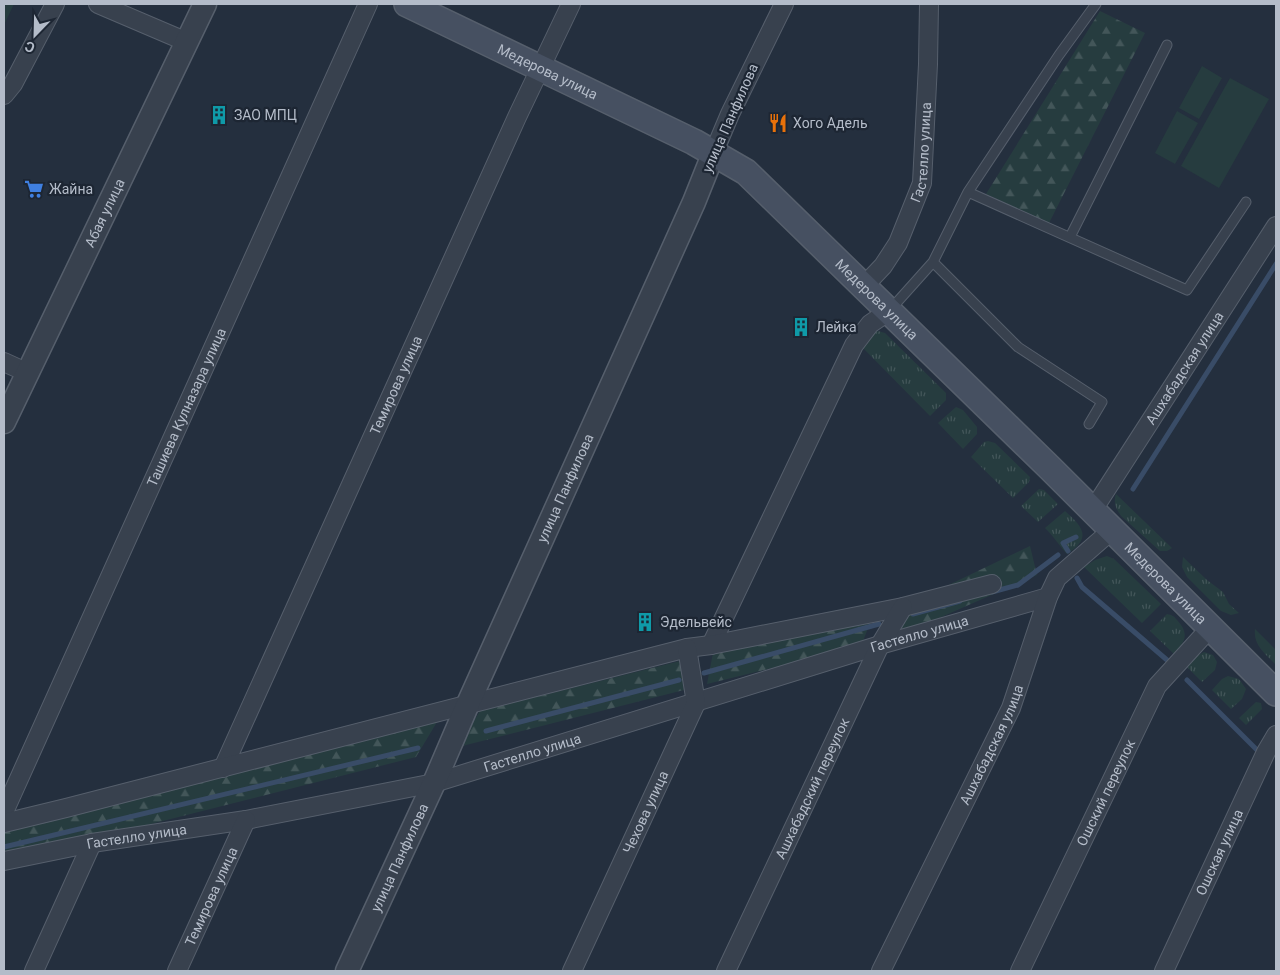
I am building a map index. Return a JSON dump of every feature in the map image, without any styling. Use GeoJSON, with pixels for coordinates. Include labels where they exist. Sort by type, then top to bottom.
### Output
{"type":"FeatureCollection","features":[{"type":"Feature","properties":{"kind":"main road","name":"Медерова улица"},"geometry":{"type":"LineString","coordinates":[[407,4],[714,152],[746,172],[1093,510],[1276,693]]}},
{"type":"Feature","properties":{"kind":"street"},"geometry":{"type":"LineString","coordinates":[[4,95],[14,84],[55,4]]}},
{"type":"Feature","properties":{"kind":"street"},"geometry":{"type":"LineString","coordinates":[[98,4],[187,42]]}},
{"type":"Feature","properties":{"kind":"street","name":"Абая улица"},"geometry":{"type":"LineString","coordinates":[[4,422],[205,4]]}},
{"type":"Feature","properties":{"kind":"street","name":"Ташиева Кулназара улица"},"geometry":{"type":"LineString","coordinates":[[4,812],[368,4]]}},
{"type":"Feature","properties":{"kind":"street","name":"Темирова улица"},"geometry":{"type":"LineString","coordinates":[[223,768],[517,116],[542,68],[571,4]]}},
{"type":"Feature","properties":{"kind":"street","name":"улица Панфилова"},"geometry":{"type":"LineString","coordinates":[[347,971],[434,783],[686,220],[730,114],[784,4]]}},
{"type":"Feature","properties":{"kind":"street","name":"Гастелло улица"},"geometry":{"type":"LineString","coordinates":[[864,286],[883,266],[898,244],[922,183],[929,4]]}},
{"type":"Feature","properties":{"kind":"street","name":"Ашхабадская улица"},"geometry":{"type":"LineString","coordinates":[[1093,510],[1276,226]]}},
{"type":"Feature","properties":{"kind":"street"},"geometry":{"type":"LineString","coordinates":[[711,645],[854,345],[870,324],[889,311]]}},
{"type":"Feature","properties":{"kind":"street"},"geometry":{"type":"LineString","coordinates":[[4,362],[28,373]]}},
{"type":"Feature","properties":{"kind":"street","name":"Ашхабадская улица"},"geometry":{"type":"LineString","coordinates":[[881,971],[1011,708],[1048,597],[1057,578],[1112,530]]}},
{"type":"Feature","properties":{"kind":"street","name":"Гастелло улица"},"geometry":{"type":"LineString","coordinates":[[4,823],[467,706],[687,648],[711,645],[903,607],[992,584]]}},
{"type":"Feature","properties":{"kind":"street","name":"Гастелло улица"},"geometry":{"type":"LineString","coordinates":[[4,861],[92,843],[246,820],[434,783],[880,645],[1048,597]]}},
{"type":"Feature","properties":{"kind":"street","name":"Ашхабадский переулок"},"geometry":{"type":"LineString","coordinates":[[726,971],[880,645],[903,607]]}},
{"type":"Feature","properties":{"kind":"street","name":"Ошский переулок"},"geometry":{"type":"LineString","coordinates":[[1020,971],[1157,686],[1211,627]]}},
{"type":"Feature","properties":{"kind":"street"},"geometry":{"type":"LineString","coordinates":[[687,648],[696,703]]}},
{"type":"Feature","properties":{"kind":"street","name":"Чехова улица"},"geometry":{"type":"LineString","coordinates":[[572,971],[696,703]]}},
{"type":"Feature","properties":{"kind":"street","name":"Ошская улица"},"geometry":{"type":"LineString","coordinates":[[1164,971],[1266,752],[1276,735]]}},
{"type":"Feature","properties":{"kind":"street","name":"Темирова улица"},"geometry":{"type":"LineString","coordinates":[[177,971],[246,820]]}},
{"type":"Feature","properties":{"kind":"street"},"geometry":{"type":"LineString","coordinates":[[34,971],[92,843]]}},
{"type":"Feature","properties":{"kind":"lane"},"geometry":{"type":"LineString","coordinates":[[889,311],[933,262],[968,192],[1059,55],[1096,4]]}},
{"type":"Feature","properties":{"kind":"lane"},"geometry":{"type":"LineString","coordinates":[[1070,238],[1168,45]]}},
{"type":"Feature","properties":{"kind":"lane"},"geometry":{"type":"LineString","coordinates":[[968,192],[1187,290],[1246,202]]}},
{"type":"Feature","properties":{"kind":"lane"},"geometry":{"type":"LineString","coordinates":[[933,262],[1018,347],[1102,402],[1089,424]]}},
{"type":"Feature","properties":{"kind":"green space"},"geometry":{"type":"Polygon","coordinates":[[[4,4],[14,4],[4,25],[4,4]]]}},
{"type":"Feature","properties":{"kind":"green space"},"geometry":{"type":"Polygon","coordinates":[[[1100,11],[1145,33],[1049,223],[986,194],[1100,11]]]}},
{"type":"Feature","properties":{"kind":"green space"},"geometry":{"type":"Polygon","coordinates":[[[1202,66],[1222,78],[1199,119],[1179,108],[1202,66]]]}},
{"type":"Feature","properties":{"kind":"green space"},"geometry":{"type":"Polygon","coordinates":[[[1230,78],[1269,99],[1219,188],[1181,166],[1230,78]]]}},
{"type":"Feature","properties":{"kind":"green space"},"geometry":{"type":"Polygon","coordinates":[[[1177,111],[1198,123],[1175,164],[1155,153],[1177,111]]]}},
{"type":"Feature","properties":{"kind":"green space"},"geometry":{"type":"Polygon","coordinates":[[[878,331],[885,333],[946,393],[946,400],[930,416],[862,347],[878,331]]]}},
{"type":"Feature","properties":{"kind":"green space"},"geometry":{"type":"Polygon","coordinates":[[[956,407],[963,410],[977,427],[977,434],[963,449],[938,423],[956,407]]]}},
{"type":"Feature","properties":{"kind":"green space"},"geometry":{"type":"Polygon","coordinates":[[[984,442],[995,443],[1030,477],[1029,482],[1013,498],[971,457],[984,442]]]}},
{"type":"Feature","properties":{"kind":"green space"},"geometry":{"type":"Polygon","coordinates":[[[1039,489],[1044,490],[1058,504],[1038,522],[1021,506],[1039,489]]]}},
{"type":"Feature","properties":{"kind":"green space"},"geometry":{"type":"Polygon","coordinates":[[[1116,494],[1172,548],[1167,551],[1160,551],[1121,516],[1116,505],[1116,494]]]}},
{"type":"Feature","properties":{"kind":"green space"},"geometry":{"type":"Polygon","coordinates":[[[1065,511],[1076,522],[1082,532],[1080,543],[1067,554],[1045,528],[1065,511]]]}},
{"type":"Feature","properties":{"kind":"green space"},"geometry":{"type":"Polygon","coordinates":[[[1030,546],[1037,575],[896,637],[911,603],[1030,546]]]}},
{"type":"Feature","properties":{"kind":"green space"},"geometry":{"type":"Polygon","coordinates":[[[1107,556],[1114,559],[1161,604],[1142,623],[1084,567],[1095,560],[1107,556]]]}},
{"type":"Feature","properties":{"kind":"green space"},"geometry":{"type":"Polygon","coordinates":[[[1183,557],[1207,580],[1223,592],[1229,604],[1239,613],[1231,615],[1221,611],[1187,577],[1182,567],[1183,557]]]}},
{"type":"Feature","properties":{"kind":"green space"},"geometry":{"type":"Polygon","coordinates":[[[874,613],[861,646],[707,684],[713,653],[874,613]]]}},
{"type":"Feature","properties":{"kind":"green space"},"geometry":{"type":"Polygon","coordinates":[[[1167,614],[1176,619],[1185,634],[1181,646],[1174,654],[1150,631],[1167,614]]]}},
{"type":"Feature","properties":{"kind":"green space"},"geometry":{"type":"Polygon","coordinates":[[[1255,629],[1276,650],[1276,665],[1258,645],[1255,629]]]}},
{"type":"Feature","properties":{"kind":"green space"},"geometry":{"type":"Polygon","coordinates":[[[1204,652],[1213,655],[1217,662],[1215,670],[1202,682],[1186,666],[1195,657],[1204,652]]]}},
{"type":"Feature","properties":{"kind":"green space"},"geometry":{"type":"Polygon","coordinates":[[[680,661],[684,690],[458,747],[480,711],[680,661]]]}},
{"type":"Feature","properties":{"kind":"green space"},"geometry":{"type":"Polygon","coordinates":[[[1228,676],[1239,679],[1246,689],[1242,699],[1231,709],[1212,690],[1222,679],[1228,676]]]}},
{"type":"Feature","properties":{"kind":"green space"},"geometry":{"type":"Polygon","coordinates":[[[1256,702],[1261,703],[1262,709],[1246,725],[1239,718],[1256,702]]]}},
{"type":"Feature","properties":{"kind":"green space"},"geometry":{"type":"Polygon","coordinates":[[[437,722],[416,757],[4,861],[4,831],[437,722]]]}},
{"type":"Feature","properties":{"kind":"waterway"},"geometry":{"type":"LineString","coordinates":[[1133,489],[1276,264]]}},
{"type":"Feature","properties":{"kind":"waterway"},"geometry":{"type":"LineString","coordinates":[[1068,551],[1063,543],[1076,537]]}},
{"type":"Feature","properties":{"kind":"waterway"},"geometry":{"type":"LineString","coordinates":[[992,592],[1018,585],[1058,555]]}},
{"type":"Feature","properties":{"kind":"waterway"},"geometry":{"type":"LineString","coordinates":[[1077,578],[1082,587],[1167,660]]}},
{"type":"Feature","properties":{"kind":"waterway"},"geometry":{"type":"LineString","coordinates":[[913,614],[960,601]]}},
{"type":"Feature","properties":{"kind":"waterway"},"geometry":{"type":"LineString","coordinates":[[704,673],[879,624]]}},
{"type":"Feature","properties":{"kind":"waterway"},"geometry":{"type":"LineString","coordinates":[[486,731],[679,680]]}},
{"type":"Feature","properties":{"kind":"waterway"},"geometry":{"type":"LineString","coordinates":[[1187,680],[1258,751]]}},
{"type":"Feature","properties":{"kind":"waterway"},"geometry":{"type":"LineString","coordinates":[[4,847],[418,748]]}},
{"type":"Feature","properties":{"kind":"place","name":"ЗАО МПЦ"},"geometry":{"type":"Point","coordinates":[219,115]}},
{"type":"Feature","properties":{"kind":"place","name":"Хого Адель"},"geometry":{"type":"Point","coordinates":[778,123]}},
{"type":"Feature","properties":{"kind":"place","name":"Жайна"},"geometry":{"type":"Point","coordinates":[34,189]}},
{"type":"Feature","properties":{"kind":"place","name":"Лейка"},"geometry":{"type":"Point","coordinates":[801,327]}},
{"type":"Feature","properties":{"kind":"place","name":"Эдельвейс"},"geometry":{"type":"Point","coordinates":[645,622]}}]}
